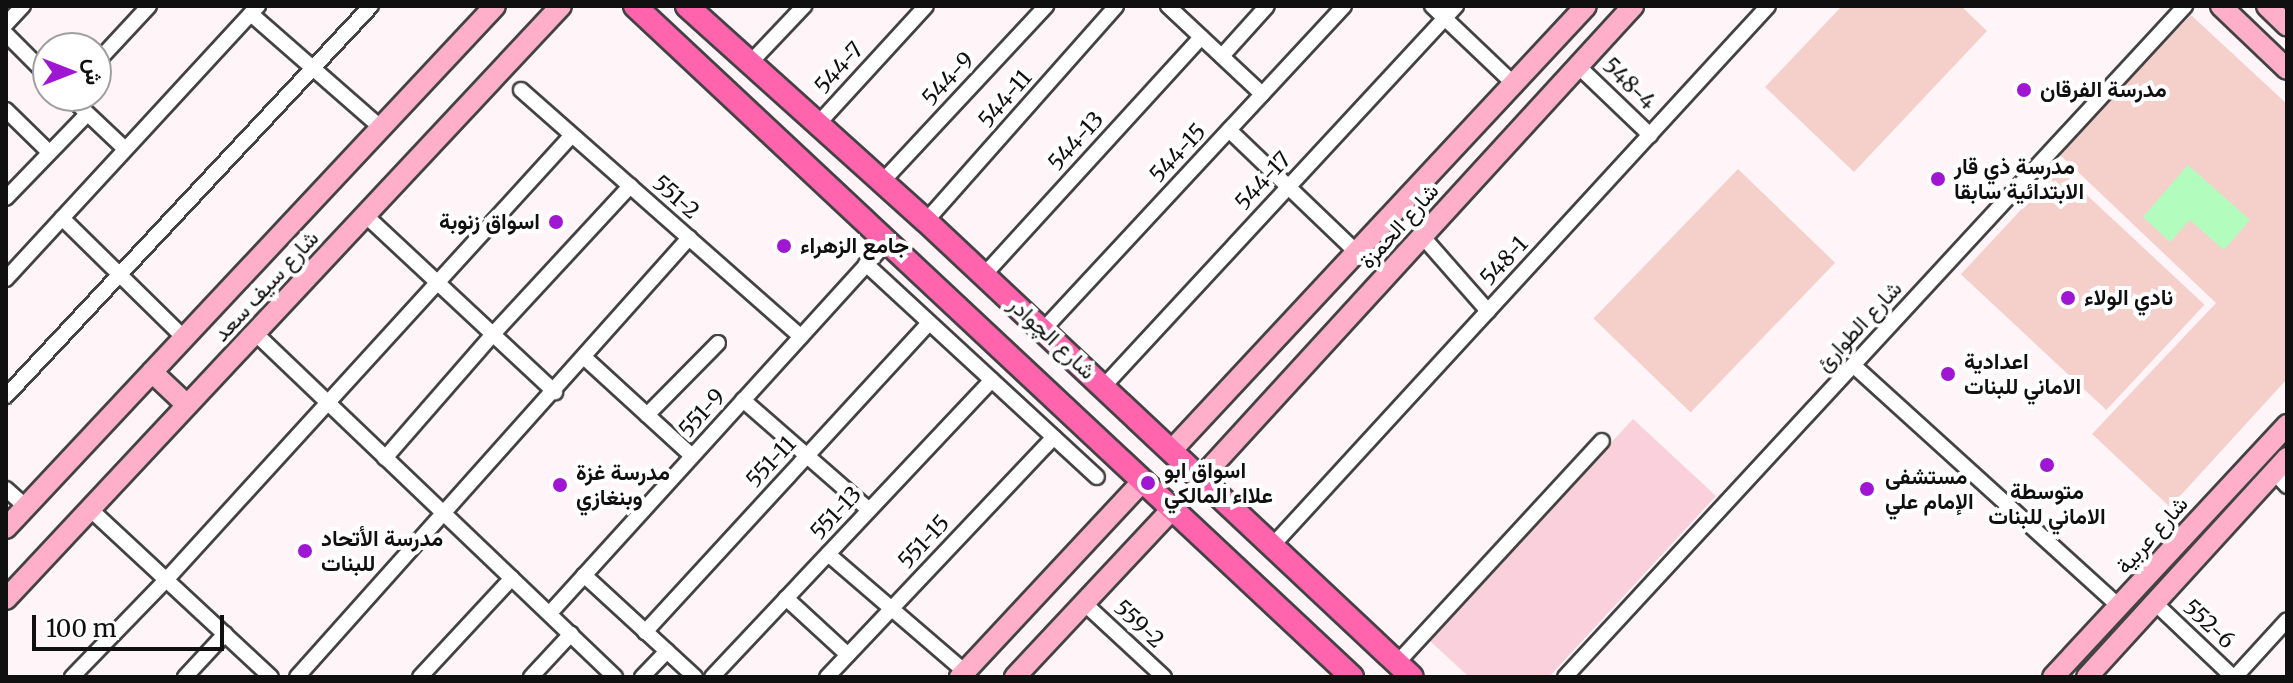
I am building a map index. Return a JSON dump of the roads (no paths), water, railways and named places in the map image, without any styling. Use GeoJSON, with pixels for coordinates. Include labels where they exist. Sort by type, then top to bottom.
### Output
{"type":"FeatureCollection","features":[{"type":"Feature","properties":{"kind":"main road","name":"شارع الچوادر"},"geometry":{"type":"LineString","coordinates":[[635,6],[1352,677]]}},
{"type":"Feature","properties":{"kind":"main road","name":"شارع الچوادر"},"geometry":{"type":"LineString","coordinates":[[695,8],[817,125],[1104,386],[1404,670]]}},
{"type":"Feature","properties":{"kind":"street"},"geometry":{"type":"LineString","coordinates":[[6,24],[23,6]]}},
{"type":"Feature","properties":{"kind":"street"},"geometry":{"type":"LineString","coordinates":[[112,46],[149,6]]}},
{"type":"Feature","properties":{"kind":"street"},"geometry":{"type":"LineString","coordinates":[[6,396],[371,6]]}},
{"type":"Feature","properties":{"kind":"street","name":"شارع سيف سعد"},"geometry":{"type":"LineString","coordinates":[[6,528],[495,6]]}},
{"type":"Feature","properties":{"kind":"street","name":"شارع سيف سعد"},"geometry":{"type":"LineString","coordinates":[[6,599],[561,6]]}},
{"type":"Feature","properties":{"kind":"street"},"geometry":{"type":"LineString","coordinates":[[750,63],[804,6]]}},
{"type":"Feature","properties":{"kind":"street","name":"544-7"},"geometry":{"type":"LineString","coordinates":[[817,125],[926,6]]}},
{"type":"Feature","properties":{"kind":"street","name":"544-9"},"geometry":{"type":"LineString","coordinates":[[882,182],[1046,6]]}},
{"type":"Feature","properties":{"kind":"street","name":"544-11"},"geometry":{"type":"LineString","coordinates":[[926,221],[1116,6]]}},
{"type":"Feature","properties":{"kind":"street"},"geometry":{"type":"LineString","coordinates":[[1168,6],[1262,94]]}},
{"type":"Feature","properties":{"kind":"street"},"geometry":{"type":"LineString","coordinates":[[1222,56],[1267,6]]}},
{"type":"Feature","properties":{"kind":"street","name":"544-15"},"geometry":{"type":"LineString","coordinates":[[1043,330],[1344,6]]}},
{"type":"Feature","properties":{"kind":"street"},"geometry":{"type":"LineString","coordinates":[[1432,6],[1514,84]]}},
{"type":"Feature","properties":{"kind":"street","name":"544-17"},"geometry":{"type":"LineString","coordinates":[[1104,386],[1456,6]]}},
{"type":"Feature","properties":{"kind":"street","name":"شارع الحمزة"},"geometry":{"type":"LineString","coordinates":[[1171,451],[1586,6]]}},
{"type":"Feature","properties":{"kind":"street","name":"شارع الحمزة"},"geometry":{"type":"LineString","coordinates":[[1201,478],[1633,6]]}},
{"type":"Feature","properties":{"kind":"street","name":"شارع الطوارئ"},"geometry":{"type":"LineString","coordinates":[[1565,677],[2185,6]]}},
{"type":"Feature","properties":{"kind":"street"},"geometry":{"type":"LineString","coordinates":[[2221,6],[2287,69]]}},
{"type":"Feature","properties":{"kind":"street"},"geometry":{"type":"LineString","coordinates":[[2267,6],[2287,25]]}},
{"type":"Feature","properties":{"kind":"street","name":"548-1"},"geometry":{"type":"LineString","coordinates":[[1272,546],[1765,7]]}},
{"type":"Feature","properties":{"kind":"street"},"geometry":{"type":"LineString","coordinates":[[6,279],[255,10],[381,128]]}},
{"type":"Feature","properties":{"kind":"street"},"geometry":{"type":"LineString","coordinates":[[6,34],[32,60]]}},
{"type":"Feature","properties":{"kind":"street","name":"544-13"},"geometry":{"type":"LineString","coordinates":[[984,275],[1201,37]]}},
{"type":"Feature","properties":{"kind":"street","name":"548-4"},"geometry":{"type":"LineString","coordinates":[[1578,66],[1650,135]]}},
{"type":"Feature","properties":{"kind":"street","name":"551-2"},"geometry":{"type":"LineString","coordinates":[[521,90],[801,337]]}},
{"type":"Feature","properties":{"kind":"street"},"geometry":{"type":"LineString","coordinates":[[6,110],[49,152]]}},
{"type":"Feature","properties":{"kind":"street"},"geometry":{"type":"LineString","coordinates":[[6,198],[87,114],[125,149]]}},
{"type":"Feature","properties":{"kind":"street"},"geometry":{"type":"LineString","coordinates":[[1480,120],[1507,144]]}},
{"type":"Feature","properties":{"kind":"street"},"geometry":{"type":"LineString","coordinates":[[1229,130],[1356,252]]}},
{"type":"Feature","properties":{"kind":"street"},"geometry":{"type":"LineString","coordinates":[[72,677],[166,580],[435,281],[572,135]]}},
{"type":"Feature","properties":{"kind":"street"},"geometry":{"type":"LineString","coordinates":[[385,458],[493,334],[630,186]]}},
{"type":"Feature","properties":{"kind":"street"},"geometry":{"type":"LineString","coordinates":[[365,215],[555,392]]}},
{"type":"Feature","properties":{"kind":"street"},"geometry":{"type":"LineString","coordinates":[[62,218],[184,338]]}},
{"type":"Feature","properties":{"kind":"street"},"geometry":{"type":"LineString","coordinates":[[1422,236],[1488,311]]}},
{"type":"Feature","properties":{"kind":"street"},"geometry":{"type":"LineString","coordinates":[[297,677],[555,392],[689,238]]}},
{"type":"Feature","properties":{"kind":"street","name":"551-9"},"geometry":{"type":"LineString","coordinates":[[550,613],[887,242]]}},
{"type":"Feature","properties":{"kind":"street"},"geometry":{"type":"LineString","coordinates":[[866,264],[1097,477]]}},
{"type":"Feature","properties":{"kind":"street","name":"551-11"},"geometry":{"type":"LineString","coordinates":[[645,632],[929,323]]}},
{"type":"Feature","properties":{"kind":"street"},"geometry":{"type":"LineString","coordinates":[[255,333],[615,677]]}},
{"type":"Feature","properties":{"kind":"street"},"geometry":{"type":"LineString","coordinates":[[647,415],[718,343]]}},
{"type":"Feature","properties":{"kind":"street"},"geometry":{"type":"LineString","coordinates":[[585,358],[692,456]]}},
{"type":"Feature","properties":{"kind":"street"},"geometry":{"type":"LineString","coordinates":[[1853,365],[2119,606]]}},
{"type":"Feature","properties":{"kind":"street"},"geometry":{"type":"LineString","coordinates":[[152,372],[187,405]]}},
{"type":"Feature","properties":{"kind":"street","name":"551-13"},"geometry":{"type":"LineString","coordinates":[[712,677],[992,380]]}},
{"type":"Feature","properties":{"kind":"street"},"geometry":{"type":"LineString","coordinates":[[743,400],[869,510]]}},
{"type":"Feature","properties":{"kind":"street","name":"شارع عربية"},"geometry":{"type":"LineString","coordinates":[[2053,677],[2287,425]]}},
{"type":"Feature","properties":{"kind":"street","name":"551-15"},"geometry":{"type":"LineString","coordinates":[[827,677],[1054,437]]}},
{"type":"Feature","properties":{"kind":"street"},"geometry":{"type":"LineString","coordinates":[[1404,670],[1602,441]]}},
{"type":"Feature","properties":{"kind":"street"},"geometry":{"type":"LineString","coordinates":[[2087,677],[2204,547],[2283,472]]}},
{"type":"Feature","properties":{"kind":"street"},"geometry":{"type":"LineString","coordinates":[[828,554],[962,674],[1142,482]]}},
{"type":"Feature","properties":{"kind":"street"},"geometry":{"type":"LineString","coordinates":[[6,489],[26,507]]}},
{"type":"Feature","properties":{"kind":"street"},"geometry":{"type":"LineString","coordinates":[[90,509],[271,677]]}},
{"type":"Feature","properties":{"kind":"street"},"geometry":{"type":"LineString","coordinates":[[1015,677],[1172,509]]}},
{"type":"Feature","properties":{"kind":"street"},"geometry":{"type":"LineString","coordinates":[[2187,532],[2204,547]]}},
{"type":"Feature","properties":{"kind":"street"},"geometry":{"type":"LineString","coordinates":[[584,575],[695,677]]}},
{"type":"Feature","properties":{"kind":"street"},"geometry":{"type":"LineString","coordinates":[[420,677],[512,578]]}},
{"type":"Feature","properties":{"kind":"street"},"geometry":{"type":"LineString","coordinates":[[786,598],[848,655]]}},
{"type":"Feature","properties":{"kind":"street","name":"559-2"},"geometry":{"type":"LineString","coordinates":[[1084,603],[1157,675]]}},
{"type":"Feature","properties":{"kind":"street","name":"552-6"},"geometry":{"type":"LineString","coordinates":[[2155,603],[2234,677]]}},
{"type":"Feature","properties":{"kind":"street"},"geometry":{"type":"LineString","coordinates":[[2234,677],[2287,620]]}},
{"type":"Feature","properties":{"kind":"street"},"geometry":{"type":"LineString","coordinates":[[185,677],[225,634]]}},
{"type":"Feature","properties":{"kind":"street"},"geometry":{"type":"LineString","coordinates":[[531,677],[571,634]]}},
{"type":"Feature","properties":{"kind":"street"},"geometry":{"type":"LineString","coordinates":[[642,677],[667,651]]}},
{"type":"Feature","properties":{"kind":"place","name":"مدرسة الفرقان"},"geometry":{"type":"Point","coordinates":[2024,90]}},
{"type":"Feature","properties":{"kind":"place","name":"مدرسة ذي قار الابتدائية سابقا"},"geometry":{"type":"Point","coordinates":[1938,179]}},
{"type":"Feature","properties":{"kind":"place","name":"اسواق زنوبة"},"geometry":{"type":"Point","coordinates":[556,222]}},
{"type":"Feature","properties":{"kind":"place","name":"جامع الزهراء"},"geometry":{"type":"Point","coordinates":[784,246]}},
{"type":"Feature","properties":{"kind":"place","name":"نادي الولاء"},"geometry":{"type":"Point","coordinates":[2068,298]}},
{"type":"Feature","properties":{"kind":"place","name":"اعدادية الاماني للبنات"},"geometry":{"type":"Point","coordinates":[1948,374]}},
{"type":"Feature","properties":{"kind":"place","name":"متوسطة الاماني للبنات"},"geometry":{"type":"Point","coordinates":[2047,465]}},
{"type":"Feature","properties":{"kind":"place","name":"اسواق ابو علااء المالكي"},"geometry":{"type":"Point","coordinates":[1148,483]}},
{"type":"Feature","properties":{"kind":"place","name":"مدرسة غزة وبنغازي"},"geometry":{"type":"Point","coordinates":[560,485]}},
{"type":"Feature","properties":{"kind":"place","name":"مستشفى الإمام علي"},"geometry":{"type":"Point","coordinates":[1867,489]}},
{"type":"Feature","properties":{"kind":"place","name":"مدرسة الأتحاد للبنات"},"geometry":{"type":"Point","coordinates":[305,551]}}]}
